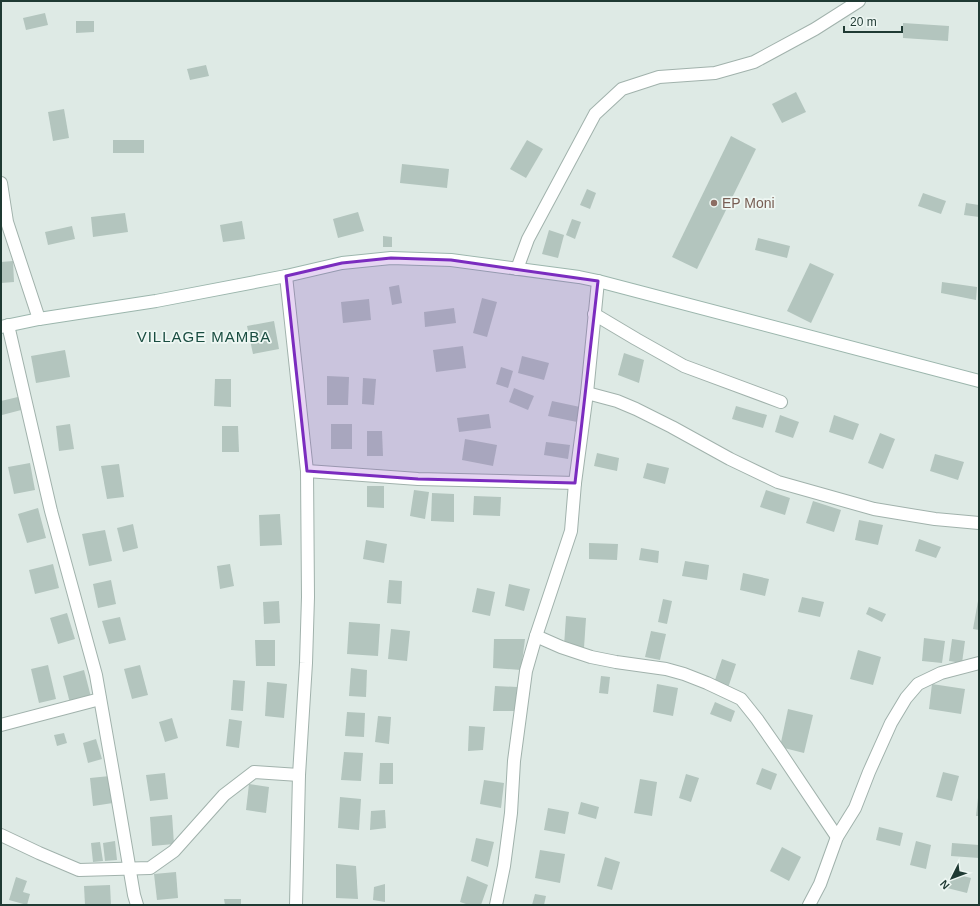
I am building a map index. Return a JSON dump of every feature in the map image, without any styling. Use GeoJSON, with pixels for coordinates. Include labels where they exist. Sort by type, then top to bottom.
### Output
{"type":"FeatureCollection","features":[{"type":"Feature","properties":{"kind":"street"},"geometry":{"type":"LineString","coordinates":[[517,269],[528,239],[595,114],[622,89],[659,77],[715,73],[754,62],[815,29],[859,1]]}},
{"type":"Feature","properties":{"kind":"street"},"geometry":{"type":"LineString","coordinates":[[1,183],[7,222],[39,319]]}},
{"type":"Feature","properties":{"kind":"street"},"geometry":{"type":"LineString","coordinates":[[137,905],[96,676],[51,511],[4,326],[39,319],[156,301],[286,276],[342,263],[391,258],[451,260],[579,277],[598,281],[979,381]]}},
{"type":"Feature","properties":{"kind":"street"},"geometry":{"type":"LineString","coordinates":[[286,276],[307,471],[308,597],[306,663],[299,775],[296,905]]}},
{"type":"Feature","properties":{"kind":"street"},"geometry":{"type":"LineString","coordinates":[[496,905],[504,866],[511,813],[514,761],[526,671],[536,636],[571,532],[575,483],[587,393],[598,281]]}},
{"type":"Feature","properties":{"kind":"street"},"geometry":{"type":"LineString","coordinates":[[594,314],[684,366],[781,402]]}},
{"type":"Feature","properties":{"kind":"street"},"geometry":{"type":"LineString","coordinates":[[587,393],[617,401],[636,409],[730,459],[778,482],[874,509],[935,519],[979,523]]}},
{"type":"Feature","properties":{"kind":"street"},"geometry":{"type":"LineString","coordinates":[[307,471],[418,479],[575,483]]}},
{"type":"Feature","properties":{"kind":"street"},"geometry":{"type":"LineString","coordinates":[[536,636],[561,647],[591,657],[666,669],[684,674],[741,699],[777,747],[838,837]]}},
{"type":"Feature","properties":{"kind":"street"},"geometry":{"type":"LineString","coordinates":[[809,905],[820,884],[838,837],[855,808],[869,772],[892,723],[906,698],[918,684],[930,678],[942,673],[979,663]]}},
{"type":"Feature","properties":{"kind":"street"},"geometry":{"type":"LineString","coordinates":[[1,725],[100,699]]}},
{"type":"Feature","properties":{"kind":"street"},"geometry":{"type":"LineString","coordinates":[[1,835],[79,870],[150,868],[174,851],[224,795],[254,772],[299,775]]}},
{"type":"Feature","properties":{"kind":"highlighted area"},"geometry":{"type":"Polygon","coordinates":[[[391,258],[451,260],[598,281],[575,483],[418,479],[307,471],[286,276],[342,263],[391,258]]]}},
{"type":"Feature","properties":{"kind":"building"},"geometry":{"type":"Polygon","coordinates":[[[45,13],[48,25],[26,30],[23,18],[45,13]]]}},
{"type":"Feature","properties":{"kind":"building"},"geometry":{"type":"Polygon","coordinates":[[[76,21],[94,21],[94,32],[76,33],[76,21]]]}},
{"type":"Feature","properties":{"kind":"building"},"geometry":{"type":"Polygon","coordinates":[[[903,23],[949,26],[948,41],[903,38],[903,23]]]}},
{"type":"Feature","properties":{"kind":"building"},"geometry":{"type":"Polygon","coordinates":[[[206,65],[209,76],[190,80],[187,69],[206,65]]]}},
{"type":"Feature","properties":{"kind":"building"},"geometry":{"type":"Polygon","coordinates":[[[796,92],[806,112],[782,123],[772,104],[796,92]]]}},
{"type":"Feature","properties":{"kind":"building"},"geometry":{"type":"Polygon","coordinates":[[[64,109],[69,138],[53,141],[48,112],[64,109]]]}},
{"type":"Feature","properties":{"kind":"building","name":"EP Moni"},"geometry":{"type":"Polygon","coordinates":[[[731,136],[756,149],[697,269],[672,257],[731,136]]]}},
{"type":"Feature","properties":{"kind":"building"},"geometry":{"type":"Polygon","coordinates":[[[113,140],[144,140],[144,153],[113,153],[113,140]]]}},
{"type":"Feature","properties":{"kind":"building"},"geometry":{"type":"Polygon","coordinates":[[[527,140],[543,149],[526,178],[510,169],[527,140]]]}},
{"type":"Feature","properties":{"kind":"building"},"geometry":{"type":"Polygon","coordinates":[[[402,164],[449,169],[447,188],[400,183],[402,164]]]}},
{"type":"Feature","properties":{"kind":"building"},"geometry":{"type":"Polygon","coordinates":[[[587,189],[596,193],[590,209],[580,205],[587,189]]]}},
{"type":"Feature","properties":{"kind":"building"},"geometry":{"type":"Polygon","coordinates":[[[923,193],[946,201],[941,214],[918,206],[923,193]]]}},
{"type":"Feature","properties":{"kind":"building"},"geometry":{"type":"Polygon","coordinates":[[[966,203],[979,205],[979,217],[964,215],[966,203]]]}},
{"type":"Feature","properties":{"kind":"building"},"geometry":{"type":"Polygon","coordinates":[[[358,212],[364,231],[338,238],[333,219],[358,212]]]}},
{"type":"Feature","properties":{"kind":"building"},"geometry":{"type":"Polygon","coordinates":[[[125,213],[128,232],[93,237],[91,217],[125,213]]]}},
{"type":"Feature","properties":{"kind":"building"},"geometry":{"type":"Polygon","coordinates":[[[572,219],[581,222],[575,239],[566,235],[572,219]]]}},
{"type":"Feature","properties":{"kind":"building"},"geometry":{"type":"Polygon","coordinates":[[[242,221],[245,239],[223,242],[220,225],[242,221]]]}},
{"type":"Feature","properties":{"kind":"building"},"geometry":{"type":"Polygon","coordinates":[[[72,226],[75,239],[48,245],[45,232],[72,226]]]}},
{"type":"Feature","properties":{"kind":"building"},"geometry":{"type":"Polygon","coordinates":[[[549,230],[564,235],[558,258],[542,254],[549,230]]]}},
{"type":"Feature","properties":{"kind":"building"},"geometry":{"type":"Polygon","coordinates":[[[383,236],[392,237],[392,247],[383,247],[383,236]]]}},
{"type":"Feature","properties":{"kind":"building"},"geometry":{"type":"Polygon","coordinates":[[[758,238],[790,246],[787,258],[755,250],[758,238]]]}},
{"type":"Feature","properties":{"kind":"building"},"geometry":{"type":"Polygon","coordinates":[[[13,261],[14,282],[1,283],[1,262],[13,261]]]}},
{"type":"Feature","properties":{"kind":"building"},"geometry":{"type":"Polygon","coordinates":[[[810,263],[834,274],[811,323],[787,311],[810,263]]]}},
{"type":"Feature","properties":{"kind":"building"},"geometry":{"type":"Polygon","coordinates":[[[942,282],[977,287],[976,300],[941,293],[942,282]]]}},
{"type":"Feature","properties":{"kind":"building"},"geometry":{"type":"Polygon","coordinates":[[[399,285],[402,303],[392,305],[389,287],[399,285]]]}},
{"type":"Feature","properties":{"kind":"building"},"geometry":{"type":"Polygon","coordinates":[[[482,298],[497,302],[487,337],[473,333],[482,298]]]}},
{"type":"Feature","properties":{"kind":"building"},"geometry":{"type":"Polygon","coordinates":[[[369,299],[371,320],[343,323],[341,302],[369,299]]]}},
{"type":"Feature","properties":{"kind":"building"},"geometry":{"type":"Polygon","coordinates":[[[454,308],[456,323],[425,327],[424,312],[454,308]]]}},
{"type":"Feature","properties":{"kind":"building"},"geometry":{"type":"Polygon","coordinates":[[[274,321],[279,349],[253,354],[247,326],[274,321]]]}},
{"type":"Feature","properties":{"kind":"building"},"geometry":{"type":"Polygon","coordinates":[[[463,346],[466,368],[436,372],[433,350],[463,346]]]}},
{"type":"Feature","properties":{"kind":"building"},"geometry":{"type":"Polygon","coordinates":[[[65,350],[70,377],[36,383],[31,356],[65,350]]]}},
{"type":"Feature","properties":{"kind":"building"},"geometry":{"type":"Polygon","coordinates":[[[624,353],[644,360],[639,383],[618,375],[624,353]]]}},
{"type":"Feature","properties":{"kind":"building"},"geometry":{"type":"Polygon","coordinates":[[[522,356],[549,363],[544,380],[518,373],[522,356]]]}},
{"type":"Feature","properties":{"kind":"building"},"geometry":{"type":"Polygon","coordinates":[[[501,367],[513,371],[508,388],[496,384],[501,367]]]}},
{"type":"Feature","properties":{"kind":"building"},"geometry":{"type":"Polygon","coordinates":[[[327,376],[349,377],[348,405],[327,405],[327,376]]]}},
{"type":"Feature","properties":{"kind":"building"},"geometry":{"type":"Polygon","coordinates":[[[363,378],[376,379],[374,405],[362,404],[363,378]]]}},
{"type":"Feature","properties":{"kind":"building"},"geometry":{"type":"Polygon","coordinates":[[[215,379],[231,379],[231,407],[214,406],[215,379]]]}},
{"type":"Feature","properties":{"kind":"building"},"geometry":{"type":"Polygon","coordinates":[[[514,388],[534,396],[528,410],[509,402],[514,388]]]}},
{"type":"Feature","properties":{"kind":"building"},"geometry":{"type":"Polygon","coordinates":[[[22,396],[25,409],[2,415],[1,401],[22,396]]]}},
{"type":"Feature","properties":{"kind":"building"},"geometry":{"type":"Polygon","coordinates":[[[552,401],[580,407],[577,422],[548,416],[552,401]]]}},
{"type":"Feature","properties":{"kind":"building"},"geometry":{"type":"Polygon","coordinates":[[[736,406],[767,415],[763,428],[732,419],[736,406]]]}},
{"type":"Feature","properties":{"kind":"building"},"geometry":{"type":"Polygon","coordinates":[[[489,414],[491,428],[459,432],[457,418],[489,414]]]}},
{"type":"Feature","properties":{"kind":"building"},"geometry":{"type":"Polygon","coordinates":[[[780,415],[799,422],[793,438],[775,432],[780,415]]]}},
{"type":"Feature","properties":{"kind":"building"},"geometry":{"type":"Polygon","coordinates":[[[834,415],[859,424],[853,440],[829,432],[834,415]]]}},
{"type":"Feature","properties":{"kind":"building"},"geometry":{"type":"Polygon","coordinates":[[[70,424],[74,449],[59,451],[56,426],[70,424]]]}},
{"type":"Feature","properties":{"kind":"building"},"geometry":{"type":"Polygon","coordinates":[[[331,424],[352,424],[352,449],[331,449],[331,424]]]}},
{"type":"Feature","properties":{"kind":"building"},"geometry":{"type":"Polygon","coordinates":[[[222,426],[238,426],[239,452],[222,452],[222,426]]]}},
{"type":"Feature","properties":{"kind":"building"},"geometry":{"type":"Polygon","coordinates":[[[367,431],[382,431],[383,456],[367,456],[367,431]]]}},
{"type":"Feature","properties":{"kind":"building"},"geometry":{"type":"Polygon","coordinates":[[[880,433],[895,439],[883,469],[868,463],[880,433]]]}},
{"type":"Feature","properties":{"kind":"building"},"geometry":{"type":"Polygon","coordinates":[[[465,439],[497,445],[493,466],[462,460],[465,439]]]}},
{"type":"Feature","properties":{"kind":"building"},"geometry":{"type":"Polygon","coordinates":[[[546,442],[570,445],[568,459],[544,455],[546,442]]]}},
{"type":"Feature","properties":{"kind":"building"},"geometry":{"type":"Polygon","coordinates":[[[597,453],[619,458],[617,471],[594,466],[597,453]]]}},
{"type":"Feature","properties":{"kind":"building"},"geometry":{"type":"Polygon","coordinates":[[[935,454],[964,462],[958,480],[930,471],[935,454]]]}},
{"type":"Feature","properties":{"kind":"building"},"geometry":{"type":"Polygon","coordinates":[[[30,463],[35,490],[14,494],[8,467],[30,463]]]}},
{"type":"Feature","properties":{"kind":"building"},"geometry":{"type":"Polygon","coordinates":[[[647,463],[669,468],[665,484],[643,478],[647,463]]]}},
{"type":"Feature","properties":{"kind":"building"},"geometry":{"type":"Polygon","coordinates":[[[119,464],[124,497],[107,499],[101,466],[119,464]]]}},
{"type":"Feature","properties":{"kind":"building"},"geometry":{"type":"Polygon","coordinates":[[[367,486],[384,486],[384,508],[367,507],[367,486]]]}},
{"type":"Feature","properties":{"kind":"building"},"geometry":{"type":"Polygon","coordinates":[[[414,490],[429,492],[425,519],[410,516],[414,490]]]}},
{"type":"Feature","properties":{"kind":"building"},"geometry":{"type":"Polygon","coordinates":[[[766,490],[790,498],[785,515],[760,507],[766,490]]]}},
{"type":"Feature","properties":{"kind":"building"},"geometry":{"type":"Polygon","coordinates":[[[432,493],[454,494],[454,522],[431,521],[432,493]]]}},
{"type":"Feature","properties":{"kind":"building"},"geometry":{"type":"Polygon","coordinates":[[[474,496],[501,497],[500,516],[473,515],[474,496]]]}},
{"type":"Feature","properties":{"kind":"building"},"geometry":{"type":"Polygon","coordinates":[[[813,501],[841,510],[834,532],[806,523],[813,501]]]}},
{"type":"Feature","properties":{"kind":"building"},"geometry":{"type":"Polygon","coordinates":[[[38,508],[46,538],[27,543],[18,514],[38,508]]]}},
{"type":"Feature","properties":{"kind":"building"},"geometry":{"type":"Polygon","coordinates":[[[280,514],[282,545],[260,546],[259,515],[280,514]]]}},
{"type":"Feature","properties":{"kind":"building"},"geometry":{"type":"Polygon","coordinates":[[[859,520],[883,525],[878,545],[855,540],[859,520]]]}},
{"type":"Feature","properties":{"kind":"building"},"geometry":{"type":"Polygon","coordinates":[[[133,524],[138,548],[123,552],[117,528],[133,524]]]}},
{"type":"Feature","properties":{"kind":"building"},"geometry":{"type":"Polygon","coordinates":[[[105,530],[112,561],[89,566],[82,534],[105,530]]]}},
{"type":"Feature","properties":{"kind":"building"},"geometry":{"type":"Polygon","coordinates":[[[919,539],[941,547],[936,558],[915,551],[919,539]]]}},
{"type":"Feature","properties":{"kind":"building"},"geometry":{"type":"Polygon","coordinates":[[[366,540],[387,544],[384,563],[363,559],[366,540]]]}},
{"type":"Feature","properties":{"kind":"building"},"geometry":{"type":"Polygon","coordinates":[[[589,543],[618,544],[617,560],[589,559],[589,543]]]}},
{"type":"Feature","properties":{"kind":"building"},"geometry":{"type":"Polygon","coordinates":[[[641,548],[659,551],[658,563],[639,560],[641,548]]]}},
{"type":"Feature","properties":{"kind":"building"},"geometry":{"type":"Polygon","coordinates":[[[685,561],[709,565],[707,580],[682,576],[685,561]]]}},
{"type":"Feature","properties":{"kind":"building"},"geometry":{"type":"Polygon","coordinates":[[[53,564],[59,588],[35,594],[29,570],[53,564]]]}},
{"type":"Feature","properties":{"kind":"building"},"geometry":{"type":"Polygon","coordinates":[[[230,564],[234,586],[220,589],[217,566],[230,564]]]}},
{"type":"Feature","properties":{"kind":"building"},"geometry":{"type":"Polygon","coordinates":[[[743,573],[769,579],[765,596],[740,590],[743,573]]]}},
{"type":"Feature","properties":{"kind":"building"},"geometry":{"type":"Polygon","coordinates":[[[111,580],[116,604],[98,608],[93,584],[111,580]]]}},
{"type":"Feature","properties":{"kind":"building"},"geometry":{"type":"Polygon","coordinates":[[[389,580],[402,581],[401,604],[387,603],[389,580]]]}},
{"type":"Feature","properties":{"kind":"building"},"geometry":{"type":"Polygon","coordinates":[[[509,584],[530,589],[524,611],[505,606],[509,584]]]}},
{"type":"Feature","properties":{"kind":"building"},"geometry":{"type":"Polygon","coordinates":[[[477,588],[495,592],[490,616],[472,612],[477,588]]]}},
{"type":"Feature","properties":{"kind":"building"},"geometry":{"type":"Polygon","coordinates":[[[802,597],[824,602],[820,617],[798,612],[802,597]]]}},
{"type":"Feature","properties":{"kind":"building"},"geometry":{"type":"Polygon","coordinates":[[[663,599],[672,601],[667,624],[658,622],[663,599]]]}},
{"type":"Feature","properties":{"kind":"building"},"geometry":{"type":"Polygon","coordinates":[[[279,601],[280,623],[264,624],[263,602],[279,601]]]}},
{"type":"Feature","properties":{"kind":"building"},"geometry":{"type":"Polygon","coordinates":[[[979,601],[979,630],[973,629],[979,601]]]}},
{"type":"Feature","properties":{"kind":"building"},"geometry":{"type":"Polygon","coordinates":[[[869,607],[886,614],[882,622],[866,614],[869,607]]]}},
{"type":"Feature","properties":{"kind":"building"},"geometry":{"type":"Polygon","coordinates":[[[67,613],[75,639],[58,644],[50,618],[67,613]]]}},
{"type":"Feature","properties":{"kind":"building"},"geometry":{"type":"Polygon","coordinates":[[[566,616],[586,618],[584,648],[564,646],[566,616]]]}},
{"type":"Feature","properties":{"kind":"building"},"geometry":{"type":"Polygon","coordinates":[[[120,617],[126,640],[109,644],[102,621],[120,617]]]}},
{"type":"Feature","properties":{"kind":"building"},"geometry":{"type":"Polygon","coordinates":[[[349,622],[380,624],[378,656],[347,654],[349,622]]]}},
{"type":"Feature","properties":{"kind":"building"},"geometry":{"type":"Polygon","coordinates":[[[391,629],[410,631],[407,661],[388,659],[391,629]]]}},
{"type":"Feature","properties":{"kind":"building"},"geometry":{"type":"Polygon","coordinates":[[[651,631],[666,634],[660,660],[645,657],[651,631]]]}},
{"type":"Feature","properties":{"kind":"building"},"geometry":{"type":"Polygon","coordinates":[[[924,638],[945,641],[942,663],[922,661],[924,638]]]}},
{"type":"Feature","properties":{"kind":"building"},"geometry":{"type":"Polygon","coordinates":[[[494,639],[525,639],[521,670],[493,668],[494,639]]]}},
{"type":"Feature","properties":{"kind":"building"},"geometry":{"type":"Polygon","coordinates":[[[952,639],[965,641],[962,663],[949,661],[952,639]]]}},
{"type":"Feature","properties":{"kind":"building"},"geometry":{"type":"Polygon","coordinates":[[[255,640],[275,640],[275,666],[256,666],[255,640]]]}},
{"type":"Feature","properties":{"kind":"building"},"geometry":{"type":"Polygon","coordinates":[[[858,650],[881,657],[873,685],[850,679],[858,650]]]}},
{"type":"Feature","properties":{"kind":"building"},"geometry":{"type":"Polygon","coordinates":[[[722,659],[736,664],[728,688],[714,683],[722,659]]]}},
{"type":"Feature","properties":{"kind":"building"},"geometry":{"type":"Polygon","coordinates":[[[48,665],[56,699],[39,703],[31,669],[48,665]]]}},
{"type":"Feature","properties":{"kind":"building"},"geometry":{"type":"Polygon","coordinates":[[[140,665],[148,695],[132,699],[124,669],[140,665]]]}},
{"type":"Feature","properties":{"kind":"building"},"geometry":{"type":"Polygon","coordinates":[[[351,668],[367,670],[366,697],[349,696],[351,668]]]}},
{"type":"Feature","properties":{"kind":"building"},"geometry":{"type":"Polygon","coordinates":[[[84,670],[91,697],[70,703],[63,676],[84,670]]]}},
{"type":"Feature","properties":{"kind":"building"},"geometry":{"type":"Polygon","coordinates":[[[601,676],[610,677],[608,694],[599,693],[601,676]]]}},
{"type":"Feature","properties":{"kind":"building"},"geometry":{"type":"Polygon","coordinates":[[[233,680],[245,681],[243,711],[231,710],[233,680]]]}},
{"type":"Feature","properties":{"kind":"building"},"geometry":{"type":"Polygon","coordinates":[[[267,682],[287,684],[284,718],[265,716],[267,682]]]}},
{"type":"Feature","properties":{"kind":"building"},"geometry":{"type":"Polygon","coordinates":[[[657,684],[678,688],[673,716],[653,712],[657,684]]]}},
{"type":"Feature","properties":{"kind":"building"},"geometry":{"type":"Polygon","coordinates":[[[932,684],[965,689],[961,714],[929,709],[932,684]]]}},
{"type":"Feature","properties":{"kind":"building"},"geometry":{"type":"Polygon","coordinates":[[[495,686],[517,687],[516,711],[493,711],[495,686]]]}},
{"type":"Feature","properties":{"kind":"building"},"geometry":{"type":"Polygon","coordinates":[[[715,702],[735,711],[731,722],[710,714],[715,702]]]}},
{"type":"Feature","properties":{"kind":"building"},"geometry":{"type":"Polygon","coordinates":[[[788,709],[813,715],[804,753],[780,747],[788,709]]]}},
{"type":"Feature","properties":{"kind":"building"},"geometry":{"type":"Polygon","coordinates":[[[347,712],[365,713],[364,737],[345,736],[347,712]]]}},
{"type":"Feature","properties":{"kind":"building"},"geometry":{"type":"Polygon","coordinates":[[[378,716],[391,717],[389,744],[375,742],[378,716]]]}},
{"type":"Feature","properties":{"kind":"building"},"geometry":{"type":"Polygon","coordinates":[[[172,718],[178,738],[165,742],[159,722],[172,718]]]}},
{"type":"Feature","properties":{"kind":"building"},"geometry":{"type":"Polygon","coordinates":[[[229,719],[242,721],[239,748],[226,746],[229,719]]]}},
{"type":"Feature","properties":{"kind":"building"},"geometry":{"type":"Polygon","coordinates":[[[469,726],[485,727],[483,750],[468,751],[469,726]]]}},
{"type":"Feature","properties":{"kind":"building"},"geometry":{"type":"Polygon","coordinates":[[[64,733],[67,743],[57,746],[54,735],[64,733]]]}},
{"type":"Feature","properties":{"kind":"building"},"geometry":{"type":"Polygon","coordinates":[[[96,739],[102,759],[88,763],[83,743],[96,739]]]}},
{"type":"Feature","properties":{"kind":"building"},"geometry":{"type":"Polygon","coordinates":[[[344,752],[363,753],[361,781],[341,780],[344,752]]]}},
{"type":"Feature","properties":{"kind":"building"},"geometry":{"type":"Polygon","coordinates":[[[380,763],[393,763],[393,784],[379,784],[380,763]]]}},
{"type":"Feature","properties":{"kind":"building"},"geometry":{"type":"Polygon","coordinates":[[[762,768],[777,774],[771,790],[756,784],[762,768]]]}},
{"type":"Feature","properties":{"kind":"building"},"geometry":{"type":"Polygon","coordinates":[[[943,772],[959,776],[952,801],[936,797],[943,772]]]}},
{"type":"Feature","properties":{"kind":"building"},"geometry":{"type":"Polygon","coordinates":[[[165,773],[168,799],[150,801],[146,775],[165,773]]]}},
{"type":"Feature","properties":{"kind":"building"},"geometry":{"type":"Polygon","coordinates":[[[686,774],[699,778],[691,802],[679,798],[686,774]]]}},
{"type":"Feature","properties":{"kind":"building"},"geometry":{"type":"Polygon","coordinates":[[[110,776],[113,803],[93,806],[90,778],[110,776]]]}},
{"type":"Feature","properties":{"kind":"building"},"geometry":{"type":"Polygon","coordinates":[[[640,779],[657,782],[652,816],[634,813],[640,779]]]}},
{"type":"Feature","properties":{"kind":"building"},"geometry":{"type":"Polygon","coordinates":[[[484,780],[504,783],[501,808],[480,804],[484,780]]]}},
{"type":"Feature","properties":{"kind":"building"},"geometry":{"type":"Polygon","coordinates":[[[249,784],[269,787],[266,813],[246,810],[249,784]]]}},
{"type":"Feature","properties":{"kind":"building"},"geometry":{"type":"Polygon","coordinates":[[[340,797],[361,799],[359,830],[338,828],[340,797]]]}},
{"type":"Feature","properties":{"kind":"building"},"geometry":{"type":"Polygon","coordinates":[[[978,798],[979,816],[976,816],[978,798]]]}},
{"type":"Feature","properties":{"kind":"building"},"geometry":{"type":"Polygon","coordinates":[[[581,802],[599,807],[596,819],[578,814],[581,802]]]}},
{"type":"Feature","properties":{"kind":"building"},"geometry":{"type":"Polygon","coordinates":[[[548,808],[569,812],[565,834],[544,830],[548,808]]]}},
{"type":"Feature","properties":{"kind":"building"},"geometry":{"type":"Polygon","coordinates":[[[385,810],[386,828],[370,830],[371,811],[385,810]]]}},
{"type":"Feature","properties":{"kind":"building"},"geometry":{"type":"Polygon","coordinates":[[[172,815],[174,844],[152,846],[150,817],[172,815]]]}},
{"type":"Feature","properties":{"kind":"building"},"geometry":{"type":"Polygon","coordinates":[[[879,827],[903,833],[900,846],[876,840],[879,827]]]}},
{"type":"Feature","properties":{"kind":"building"},"geometry":{"type":"Polygon","coordinates":[[[476,838],[494,842],[488,867],[471,861],[476,838]]]}},
{"type":"Feature","properties":{"kind":"building"},"geometry":{"type":"Polygon","coordinates":[[[115,841],[117,860],[105,861],[103,843],[115,841]]]}},
{"type":"Feature","properties":{"kind":"building"},"geometry":{"type":"Polygon","coordinates":[[[916,841],[931,845],[926,869],[910,865],[916,841]]]}},
{"type":"Feature","properties":{"kind":"building"},"geometry":{"type":"Polygon","coordinates":[[[100,842],[103,861],[93,862],[91,843],[100,842]]]}},
{"type":"Feature","properties":{"kind":"building"},"geometry":{"type":"Polygon","coordinates":[[[952,843],[979,845],[979,858],[951,856],[952,843]]]}},
{"type":"Feature","properties":{"kind":"building"},"geometry":{"type":"Polygon","coordinates":[[[782,847],[801,857],[789,881],[770,871],[782,847]]]}},
{"type":"Feature","properties":{"kind":"building"},"geometry":{"type":"Polygon","coordinates":[[[540,850],[565,854],[560,883],[535,878],[540,850]]]}},
{"type":"Feature","properties":{"kind":"building"},"geometry":{"type":"Polygon","coordinates":[[[605,857],[620,862],[612,890],[597,886],[605,857]]]}},
{"type":"Feature","properties":{"kind":"building"},"geometry":{"type":"Polygon","coordinates":[[[336,864],[356,866],[358,899],[336,898],[336,864]]]}},
{"type":"Feature","properties":{"kind":"building"},"geometry":{"type":"Polygon","coordinates":[[[176,872],[178,898],[157,900],[154,874],[176,872]]]}},
{"type":"Feature","properties":{"kind":"building"},"geometry":{"type":"Polygon","coordinates":[[[951,873],[971,878],[967,893],[947,888],[951,873]]]}},
{"type":"Feature","properties":{"kind":"building"},"geometry":{"type":"Polygon","coordinates":[[[467,876],[488,885],[481,905],[469,905],[460,902],[467,876]]]}},
{"type":"Feature","properties":{"kind":"building"},"geometry":{"type":"Polygon","coordinates":[[[16,877],[27,881],[23,892],[30,894],[27,905],[9,900],[16,877]]]}},
{"type":"Feature","properties":{"kind":"building"},"geometry":{"type":"Polygon","coordinates":[[[385,884],[385,902],[373,900],[374,887],[385,884]]]}},
{"type":"Feature","properties":{"kind":"building"},"geometry":{"type":"Polygon","coordinates":[[[110,885],[111,905],[85,905],[84,886],[110,885]]]}},
{"type":"Feature","properties":{"kind":"building"},"geometry":{"type":"Polygon","coordinates":[[[535,894],[546,896],[544,905],[532,905],[535,894]]]}},
{"type":"Feature","properties":{"kind":"building"},"geometry":{"type":"Polygon","coordinates":[[[224,899],[241,899],[241,905],[225,905],[224,899]]]}},
{"type":"Feature","properties":{"kind":"place","name":"EP Moni"},"geometry":{"type":"Point","coordinates":[714,203]}},
{"type":"Feature","properties":{"kind":"district","name":"VILLAGE MAMBA"},"geometry":{"type":"Point","coordinates":[204,336]}}]}
